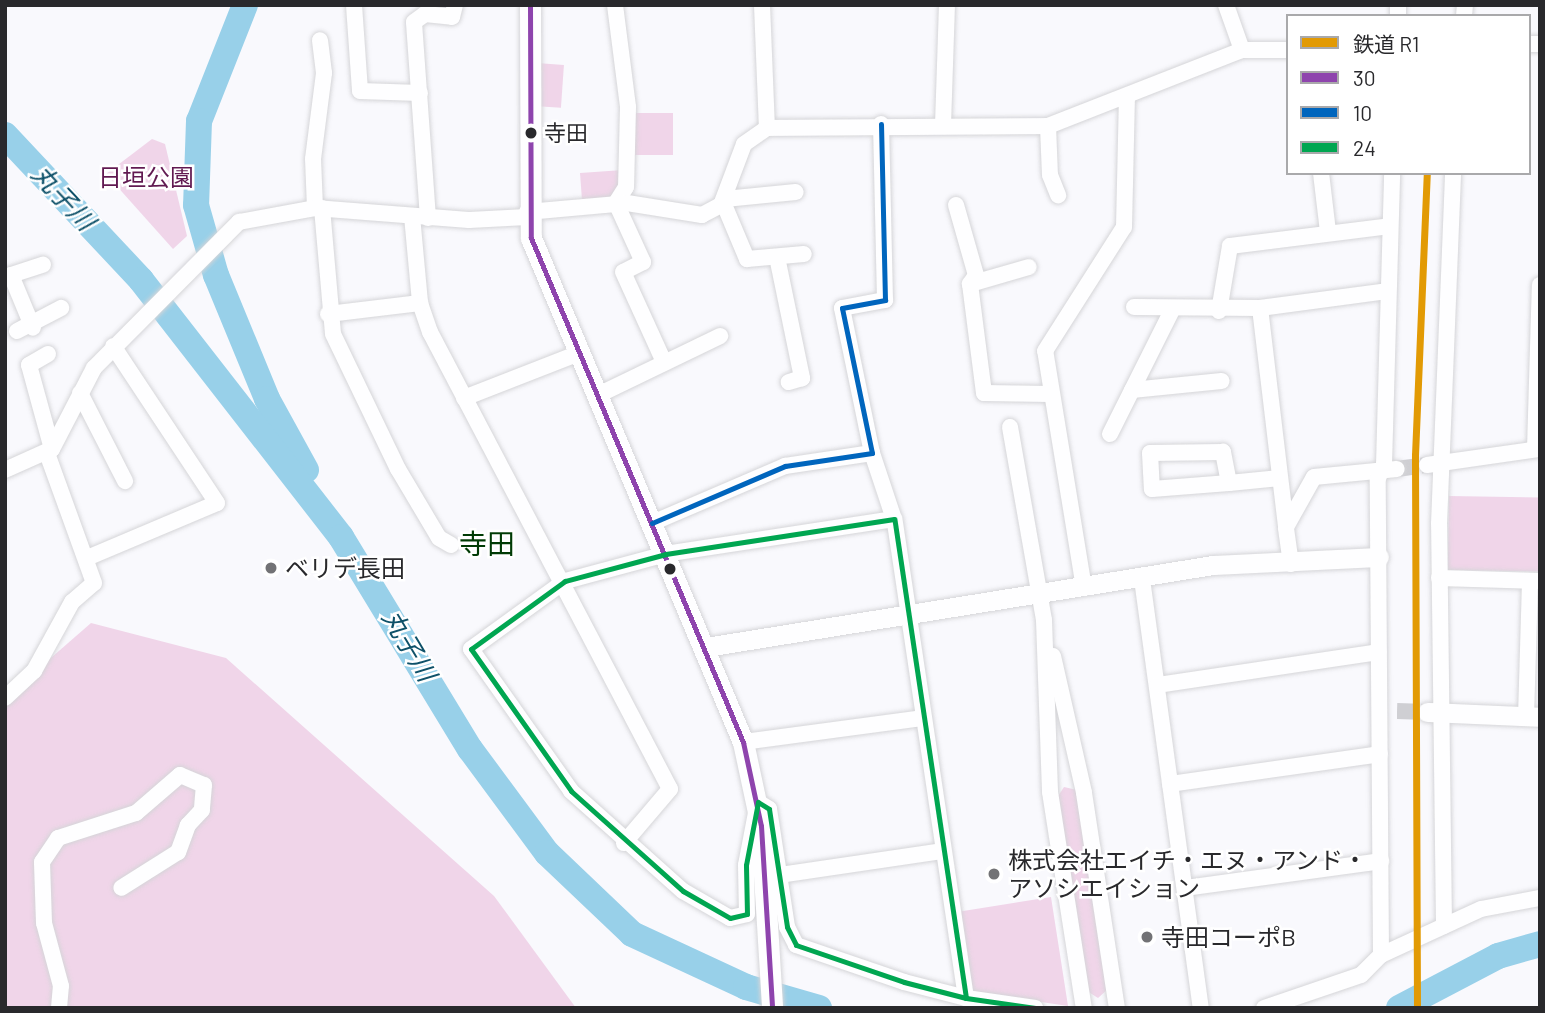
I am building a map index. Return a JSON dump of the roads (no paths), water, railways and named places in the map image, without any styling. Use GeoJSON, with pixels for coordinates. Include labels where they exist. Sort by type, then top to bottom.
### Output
{"type":"FeatureCollection","features":[{"type":"Feature","properties":{"kind":"main road"},"geometry":{"type":"LineString","coordinates":[[530,5],[527,215],[537,260],[706,647],[743,742],[758,802],[772,1008]]}},
{"type":"Feature","properties":{"kind":"street"},"geometry":{"type":"LineString","coordinates":[[354,5],[360,91],[419,93]]}},
{"type":"Feature","properties":{"kind":"street"},"geometry":{"type":"LineString","coordinates":[[455,5],[452,17],[425,14],[414,22],[419,93],[420,303],[464,398],[565,581],[670,789],[624,843]]}},
{"type":"Feature","properties":{"kind":"street"},"geometry":{"type":"LineString","coordinates":[[615,5],[628,107],[626,187],[616,203]]}},
{"type":"Feature","properties":{"kind":"street"},"geometry":{"type":"LineString","coordinates":[[762,5],[766,128]]}},
{"type":"Feature","properties":{"kind":"street"},"geometry":{"type":"LineString","coordinates":[[943,125],[947,5]]}},
{"type":"Feature","properties":{"kind":"street"},"geometry":{"type":"LineString","coordinates":[[1226,5],[1242,50]]}},
{"type":"Feature","properties":{"kind":"street"},"geometry":{"type":"LineString","coordinates":[[320,40],[324,73],[313,159],[328,314],[398,469],[439,538],[451,545]]}},
{"type":"Feature","properties":{"kind":"street"},"geometry":{"type":"LineString","coordinates":[[804,254],[747,259],[724,201],[744,144],[766,128],[881,124],[1048,125],[1127,97],[1242,50],[1286,50]]}},
{"type":"Feature","properties":{"kind":"street"},"geometry":{"type":"LineString","coordinates":[[1084,588],[1065,440],[1053,427],[1048,338],[1125,227],[1127,97]]}},
{"type":"Feature","properties":{"kind":"street"},"geometry":{"type":"LineString","coordinates":[[881,124],[885,300],[842,308],[872,453],[894,519],[966,998]]}},
{"type":"Feature","properties":{"kind":"street"},"geometry":{"type":"LineString","coordinates":[[1048,125],[1049,175],[1058,195]]}},
{"type":"Feature","properties":{"kind":"street"},"geometry":{"type":"LineString","coordinates":[[1321,175],[1328,232]]}},
{"type":"Feature","properties":{"kind":"street"},"geometry":{"type":"LineString","coordinates":[[1381,955],[1379,471],[1392,175]]}},
{"type":"Feature","properties":{"kind":"street"},"geometry":{"type":"LineString","coordinates":[[1444,926],[1434,712],[1453,175]]}},
{"type":"Feature","properties":{"kind":"street"},"geometry":{"type":"LineString","coordinates":[[5,470],[50,451],[80,393],[113,346],[216,239],[246,219],[319,208],[420,217],[527,215],[616,203],[687,216],[724,201],[796,192]]}},
{"type":"Feature","properties":{"kind":"street"},"geometry":{"type":"LineString","coordinates":[[616,203],[643,262],[623,272],[664,362]]}},
{"type":"Feature","properties":{"kind":"street"},"geometry":{"type":"LineString","coordinates":[[956,205],[976,275],[970,284],[984,393],[1051,394]]}},
{"type":"Feature","properties":{"kind":"street"},"geometry":{"type":"LineString","coordinates":[[1219,311],[1230,246],[1390,226]]}},
{"type":"Feature","properties":{"kind":"street"},"geometry":{"type":"LineString","coordinates":[[777,257],[803,378],[789,382]]}},
{"type":"Feature","properties":{"kind":"street"},"geometry":{"type":"LineString","coordinates":[[43,265],[8,276],[25,329],[61,308]]}},
{"type":"Feature","properties":{"kind":"street"},"geometry":{"type":"LineString","coordinates":[[970,284],[1029,267]]}},
{"type":"Feature","properties":{"kind":"street"},"geometry":{"type":"LineString","coordinates":[[1427,465],[1538,449],[1540,285]]}},
{"type":"Feature","properties":{"kind":"street"},"geometry":{"type":"LineString","coordinates":[[1134,307],[1219,311],[1387,291]]}},
{"type":"Feature","properties":{"kind":"street"},"geometry":{"type":"LineString","coordinates":[[328,314],[420,303]]}},
{"type":"Feature","properties":{"kind":"street"},"geometry":{"type":"LineString","coordinates":[[1260,308],[1291,564]]}},
{"type":"Feature","properties":{"kind":"street"},"geometry":{"type":"LineString","coordinates":[[1110,434],[1172,310]]}},
{"type":"Feature","properties":{"kind":"street"},"geometry":{"type":"LineString","coordinates":[[596,396],[720,336]]}},
{"type":"Feature","properties":{"kind":"street"},"geometry":{"type":"LineString","coordinates":[[87,558],[216,503],[113,346]]}},
{"type":"Feature","properties":{"kind":"street"},"geometry":{"type":"LineString","coordinates":[[5,698],[34,671],[72,602],[94,583],[50,451],[30,365],[48,354]]}},
{"type":"Feature","properties":{"kind":"street"},"geometry":{"type":"LineString","coordinates":[[464,398],[577,354]]}},
{"type":"Feature","properties":{"kind":"street"},"geometry":{"type":"LineString","coordinates":[[1132,390],[1222,381]]}},
{"type":"Feature","properties":{"kind":"street"},"geometry":{"type":"LineString","coordinates":[[80,393],[125,481]]}},
{"type":"Feature","properties":{"kind":"street"},"geometry":{"type":"LineString","coordinates":[[1010,427],[1044,620],[1084,793],[1117,1008]]}},
{"type":"Feature","properties":{"kind":"street"},"geometry":{"type":"LineString","coordinates":[[1229,482],[1223,452],[1150,453],[1152,489],[1280,478]]}},
{"type":"Feature","properties":{"kind":"street"},"geometry":{"type":"LineString","coordinates":[[652,523],[785,467],[872,453]]}},
{"type":"Feature","properties":{"kind":"street"},"geometry":{"type":"LineString","coordinates":[[1286,527],[1314,478],[1397,469]]}},
{"type":"Feature","properties":{"kind":"street"},"geometry":{"type":"LineString","coordinates":[[894,519],[666,554],[565,581],[471,649],[539,750],[624,843],[682,891],[738,921],[747,914],[747,865],[758,802],[769,809],[796,945],[966,998],[1035,1008]]}},
{"type":"Feature","properties":{"kind":"street"},"geometry":{"type":"LineString","coordinates":[[706,647],[1040,596],[1213,565],[1291,564],[1379,556]]}},
{"type":"Feature","properties":{"kind":"street"},"geometry":{"type":"LineString","coordinates":[[1434,712],[1533,717],[1535,581],[1439,578]]}},
{"type":"Feature","properties":{"kind":"street"},"geometry":{"type":"LineString","coordinates":[[1142,579],[1201,1008]]}},
{"type":"Feature","properties":{"kind":"street"},"geometry":{"type":"LineString","coordinates":[[1044,620],[1049,792],[1084,1008]]}},
{"type":"Feature","properties":{"kind":"street"},"geometry":{"type":"LineString","coordinates":[[1158,685],[1379,652]]}},
{"type":"Feature","properties":{"kind":"street"},"geometry":{"type":"LineString","coordinates":[[1379,709],[1397,711]]}},
{"type":"Feature","properties":{"kind":"street"},"geometry":{"type":"LineString","coordinates":[[743,742],[923,718]]}},
{"type":"Feature","properties":{"kind":"street"},"geometry":{"type":"LineString","coordinates":[[1170,784],[1380,754]]}},
{"type":"Feature","properties":{"kind":"street"},"geometry":{"type":"LineString","coordinates":[[59,1008],[61,986],[44,923],[42,862],[58,838],[136,813],[180,775],[204,785],[202,810],[188,825],[178,852],[121,888]]}},
{"type":"Feature","properties":{"kind":"street"},"geometry":{"type":"LineString","coordinates":[[780,875],[942,852]]}},
{"type":"Feature","properties":{"kind":"street"},"geometry":{"type":"LineString","coordinates":[[1185,888],[1381,861]]}},
{"type":"Feature","properties":{"kind":"street"},"geometry":{"type":"LineString","coordinates":[[1278,1005],[1361,975],[1381,955],[1481,909],[1540,898]]}},
{"type":"Feature","properties":{"kind":"waterway"},"geometry":{"type":"LineString","coordinates":[[245,5],[199,121],[196,205],[216,275],[267,399],[306,470]]}},
{"type":"Feature","properties":{"kind":"waterway","name":"丸子川"},"geometry":{"type":"LineString","coordinates":[[5,135],[141,280],[341,537],[470,749],[547,853],[632,934],[746,987],[819,1008]]}},
{"type":"Feature","properties":{"kind":"waterway","name":"丸子川"},"geometry":{"type":"LineString","coordinates":[[1399,1008],[1498,956],[1540,944]]}},
{"type":"Feature","properties":{"kind":"tunnel"},"geometry":{"type":"LineString","coordinates":[[1397,469],[1427,465]]}},
{"type":"Feature","properties":{"kind":"tunnel"},"geometry":{"type":"LineString","coordinates":[[1397,711],[1427,712]]}},
{"type":"Feature","properties":{"kind":"rail line","name":"R1"},"geometry":{"type":"LineString","coordinates":[[1417,1008],[1415,455],[1427,175]]}},
{"type":"Feature","properties":{"kind":"place","name":"寺田"},"geometry":{"type":"Point","coordinates":[531,133]}},
{"type":"Feature","properties":{"kind":"place","name":"ベリデ長田"},"geometry":{"type":"Point","coordinates":[271,568]}},
{"type":"Feature","properties":{"kind":"place","name":"株式会社エイチ・エヌ・アンド・ アソシエイション"},"geometry":{"type":"Point","coordinates":[994,874]}},
{"type":"Feature","properties":{"kind":"place","name":"寺田コーポB"},"geometry":{"type":"Point","coordinates":[1147,937]}},
{"type":"Feature","properties":{"kind":"district","name":"寺田"},"geometry":{"type":"Point","coordinates":[487,543]}},
{"type":"Feature","properties":{"kind":"park label","name":"日垣公園"},"geometry":{"type":"Point","coordinates":[146,177]}}]}
